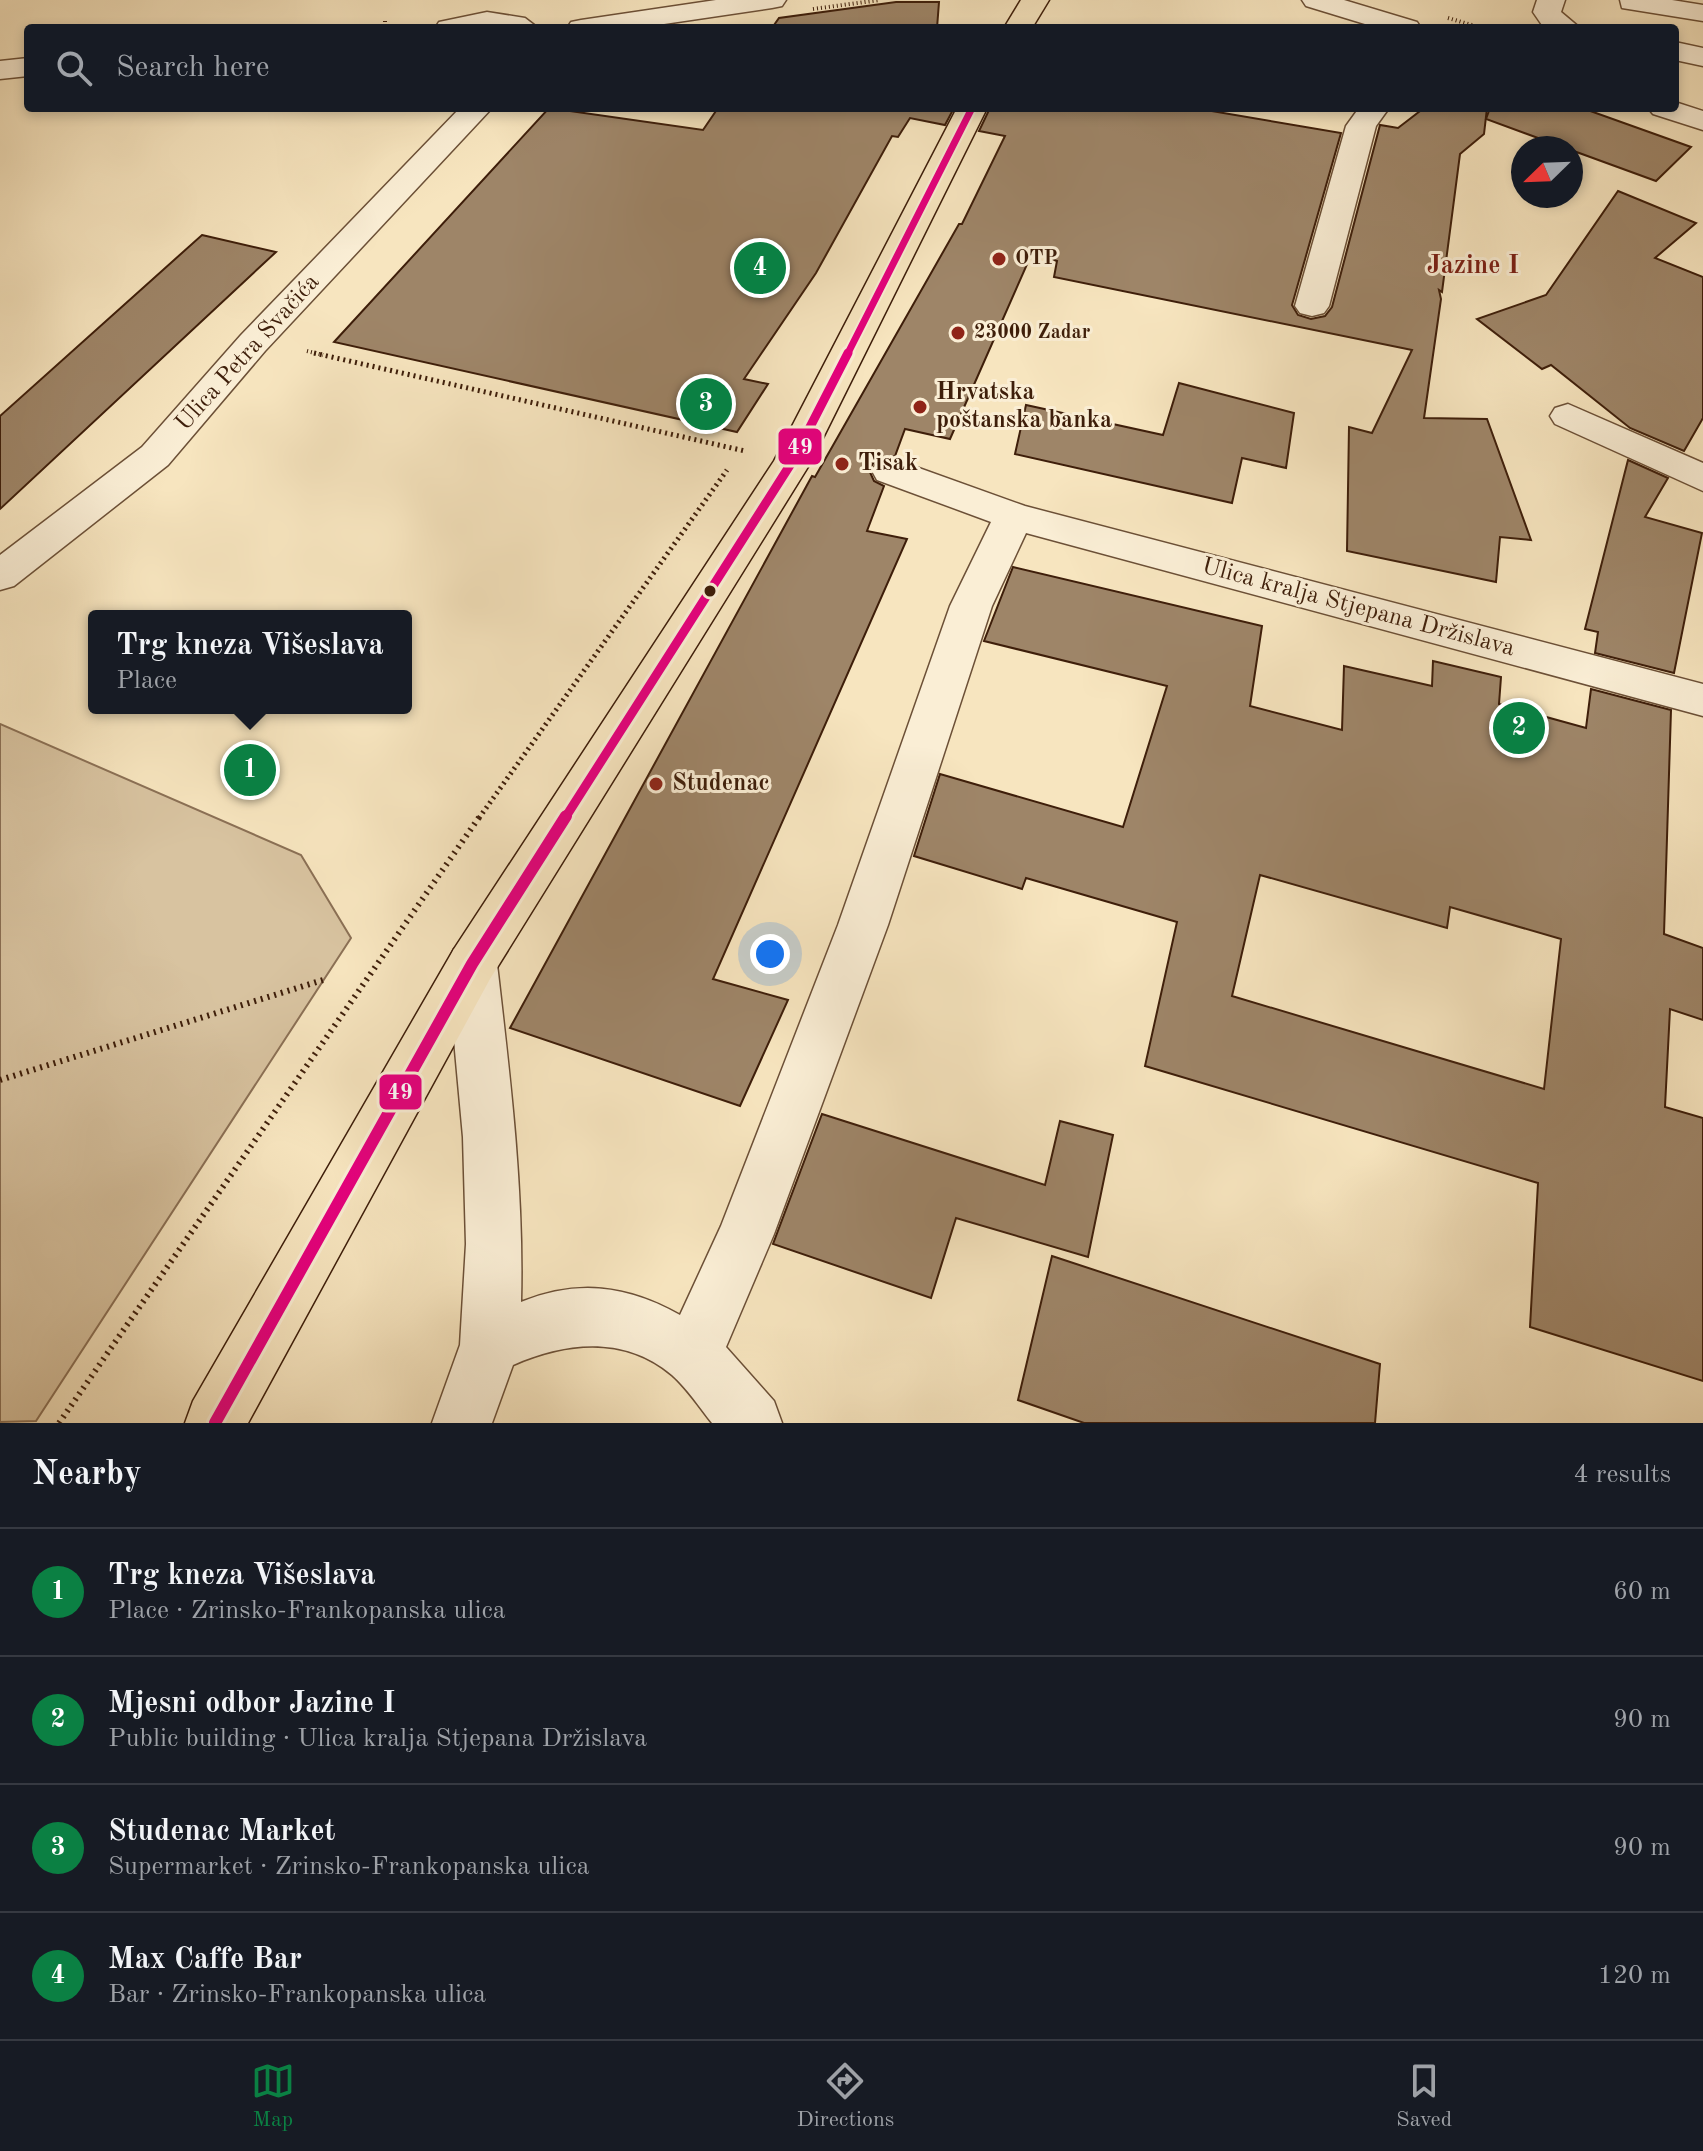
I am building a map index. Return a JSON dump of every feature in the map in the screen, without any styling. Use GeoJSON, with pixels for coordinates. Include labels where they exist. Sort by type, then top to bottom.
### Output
{"type":"FeatureCollection","features":[{"type":"Feature","properties":{"kind":"main road"},"geometry":{"type":"LineString","coordinates":[[1020,24],[1035,0]]}},
{"type":"Feature","properties":{"kind":"main road"},"geometry":{"type":"LineString","coordinates":[[215,1423],[472,964],[792,462],[970,112]]}},
{"type":"Feature","properties":{"kind":"street"},"geometry":{"type":"LineString","coordinates":[[608,24],[772,0]]}},
{"type":"Feature","properties":{"kind":"street"},"geometry":{"type":"LineString","coordinates":[[1316,0],[1394,24]]}},
{"type":"Feature","properties":{"kind":"street"},"geometry":{"type":"LineString","coordinates":[[1551,0],[1547,12],[1558,24]]}},
{"type":"Feature","properties":{"kind":"street"},"geometry":{"type":"LineString","coordinates":[[1629,1],[1703,13]]}},
{"type":"Feature","properties":{"kind":"street"},"geometry":{"type":"LineString","coordinates":[[468,24],[483,21],[516,24]]}},
{"type":"Feature","properties":{"kind":"street"},"geometry":{"type":"LineString","coordinates":[[1679,52],[1703,57]]}},
{"type":"Feature","properties":{"kind":"street"},"geometry":{"type":"LineString","coordinates":[[0,70],[24,67]]}},
{"type":"Feature","properties":{"kind":"street","name":"Ulica Petra Svačića"},"geometry":{"type":"LineString","coordinates":[[0,576],[155,456],[253,343],[473,112]]}},
{"type":"Feature","properties":{"kind":"street"},"geometry":{"type":"LineString","coordinates":[[1312,306],[1361,126],[1371,112]]}},
{"type":"Feature","properties":{"kind":"street"},"geometry":{"type":"LineString","coordinates":[[1568,416],[1703,478]]}},
{"type":"Feature","properties":{"kind":"street","name":"Ulica kralja Stjepana Držislava"},"geometry":{"type":"LineString","coordinates":[[891,471],[1014,516],[1703,700]]}},
{"type":"Feature","properties":{"kind":"street"},"geometry":{"type":"LineString","coordinates":[[693,1354],[746,1234],[863,925],[971,606],[1014,516]]}},
{"type":"Feature","properties":{"kind":"street"},"geometry":{"type":"LineString","coordinates":[[462,1423],[490,1345],[494,1244],[490,1137],[472,964]]}},
{"type":"Feature","properties":{"kind":"street"},"geometry":{"type":"LineString","coordinates":[[490,1345],[544,1322],[585,1315],[641,1325],[693,1354],[752,1423]]}},
{"type":"Feature","properties":{"kind":"path"},"geometry":{"type":"LineString","coordinates":[[301,349],[792,462]]}},
{"type":"Feature","properties":{"kind":"path"},"geometry":{"type":"LineString","coordinates":[[59,1423],[520,758],[749,437]]}},
{"type":"Feature","properties":{"kind":"path"},"geometry":{"type":"LineString","coordinates":[[0,1080],[323,980]]}},
{"type":"Feature","properties":{"kind":"shaded area"},"geometry":{"type":"Polygon","coordinates":[[[0,724],[301,855],[351,938],[36,1421],[0,1422],[0,724]]]}},
{"type":"Feature","properties":{"kind":"building"},"geometry":{"type":"Polygon","coordinates":[[[896,2],[939,2],[937,24],[775,24],[779,18],[896,2]]]}},
{"type":"Feature","properties":{"kind":"building"},"geometry":{"type":"Polygon","coordinates":[[[545,112],[577,112],[703,130],[715,112],[952,112],[945,125],[910,118],[898,137],[892,136],[816,273],[744,379],[768,384],[737,432],[334,342],[545,112]]]}},
{"type":"Feature","properties":{"kind":"building"},"geometry":{"type":"Polygon","coordinates":[[[988,112],[1218,112],[1341,133],[1292,305],[1298,315],[1311,319],[1325,316],[1332,307],[1380,125],[1398,128],[1419,112],[1487,112],[1484,134],[1460,154],[1442,292],[1439,290],[1441,299],[1424,418],[1487,419],[1531,540],[1500,537],[1496,582],[1347,551],[1349,427],[1372,433],[1412,350],[1054,277],[1057,261],[1032,253],[950,439],[905,429],[895,456],[876,459],[869,470],[874,481],[884,486],[867,531],[907,539],[713,979],[788,1000],[740,1106],[510,1028],[812,476],[815,477],[959,224],[962,224],[1005,136],[979,131],[988,112]]]}},
{"type":"Feature","properties":{"kind":"building"},"geometry":{"type":"Polygon","coordinates":[[[1489,112],[1593,112],[1691,147],[1656,181],[1583,154],[1583,136],[1533,136],[1486,119],[1489,112]]]}},
{"type":"Feature","properties":{"kind":"building"},"geometry":{"type":"Polygon","coordinates":[[[1618,191],[1696,223],[1655,258],[1703,277],[1703,418],[1684,451],[1630,428],[1551,365],[1542,369],[1477,319],[1546,295],[1618,191]]]}},
{"type":"Feature","properties":{"kind":"building"},"geometry":{"type":"Polygon","coordinates":[[[202,235],[276,252],[0,509],[0,416],[202,235]]]}},
{"type":"Feature","properties":{"kind":"building"},"geometry":{"type":"Polygon","coordinates":[[[1179,383],[1294,413],[1286,468],[1242,458],[1232,503],[1015,454],[1026,405],[1163,435],[1179,383]]]}},
{"type":"Feature","properties":{"kind":"building"},"geometry":{"type":"Polygon","coordinates":[[[1628,460],[1668,478],[1645,517],[1702,533],[1674,673],[1595,653],[1598,632],[1585,629],[1628,460]]]}},
{"type":"Feature","properties":{"kind":"building"},"geometry":{"type":"Polygon","coordinates":[[[1013,567],[1262,626],[1250,706],[1342,730],[1344,666],[1432,686],[1433,661],[1501,677],[1499,704],[1586,728],[1591,689],[1671,710],[1664,934],[1703,948],[1703,1020],[1670,1009],[1665,1107],[1703,1118],[1703,1381],[1530,1327],[1538,1183],[1145,1066],[1177,922],[1026,878],[1022,889],[914,856],[940,774],[1123,827],[1167,686],[984,641],[1013,567]],[[1260,875],[1232,996],[1544,1089],[1561,939],[1450,907],[1447,928],[1260,875]]]}},
{"type":"Feature","properties":{"kind":"building"},"geometry":{"type":"Polygon","coordinates":[[[822,1114],[1045,1185],[1060,1121],[1113,1135],[1088,1257],[956,1218],[931,1298],[773,1244],[822,1114]]]}},
{"type":"Feature","properties":{"kind":"building"},"geometry":{"type":"Polygon","coordinates":[[[1052,1256],[1380,1364],[1375,1423],[1084,1423],[1018,1400],[1052,1256]]]}},
{"type":"Feature","properties":{"kind":"transit line","name":"49"},"geometry":{"type":"LineString","coordinates":[[215,1423],[472,964],[792,462],[970,112]]}},
{"type":"Feature","properties":{"kind":"place","name":"OTP"},"geometry":{"type":"Point","coordinates":[999,259]}},
{"type":"Feature","properties":{"kind":"place","name":"Max Caffe Bar"},"geometry":{"type":"Point","coordinates":[760,268]}},
{"type":"Feature","properties":{"kind":"place","name":"23000 Zadar"},"geometry":{"type":"Point","coordinates":[958,333]}},
{"type":"Feature","properties":{"kind":"place","name":"Studenac Market"},"geometry":{"type":"Point","coordinates":[706,404]}},
{"type":"Feature","properties":{"kind":"place","name":"Hrvatska poštanska banka"},"geometry":{"type":"Point","coordinates":[920,407]}},
{"type":"Feature","properties":{"kind":"place","name":"Tisak"},"geometry":{"type":"Point","coordinates":[842,464]}},
{"type":"Feature","properties":{"kind":"place","name":"Mjesni odbor Jazine I"},"geometry":{"type":"Point","coordinates":[1519,728]}},
{"type":"Feature","properties":{"kind":"place","name":"Trg kneza Višeslava"},"geometry":{"type":"Point","coordinates":[250,770]}},
{"type":"Feature","properties":{"kind":"place","name":"Studenac"},"geometry":{"type":"Point","coordinates":[656,784]}},
{"type":"Feature","properties":{"kind":"district","name":"Jazine I"},"geometry":{"type":"Point","coordinates":[1473,266]}}]}
